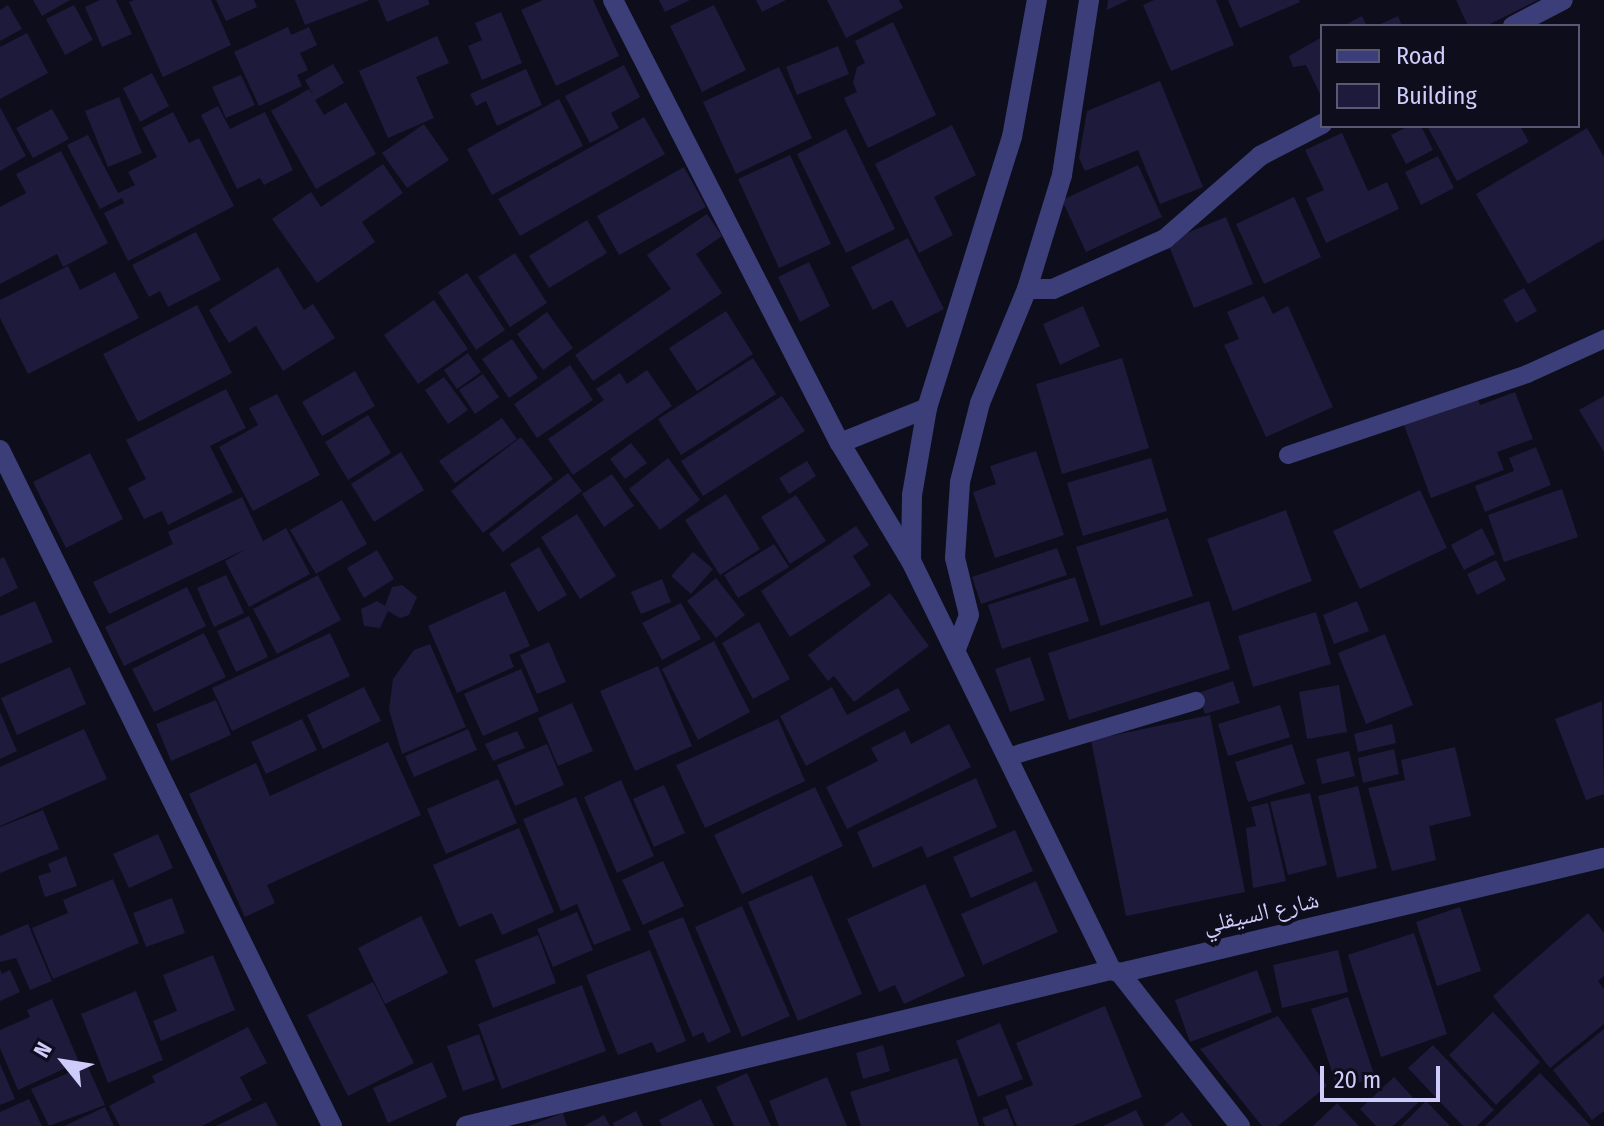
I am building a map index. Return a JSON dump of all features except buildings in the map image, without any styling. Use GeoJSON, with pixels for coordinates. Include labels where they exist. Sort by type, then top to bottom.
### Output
{"type":"FeatureCollection","features":[{"type":"Feature","properties":{"kind":"street"},"geometry":{"type":"LineString","coordinates":[[613,0],[840,443],[911,561],[1011,756],[1115,971],[1240,1126]]}},
{"type":"Feature","properties":{"kind":"street"},"geometry":{"type":"LineString","coordinates":[[911,561],[912,495],[927,408],[1012,137],[1037,0]]}},
{"type":"Feature","properties":{"kind":"street"},"geometry":{"type":"LineString","coordinates":[[956,649],[969,615],[955,558],[960,482],[980,403],[1027,289],[1062,175],[1089,0]]}},
{"type":"Feature","properties":{"kind":"street"},"geometry":{"type":"LineString","coordinates":[[1517,24],[1563,0]]}},
{"type":"Feature","properties":{"kind":"street"},"geometry":{"type":"LineString","coordinates":[[1027,289],[1053,289],[1165,239],[1260,156],[1320,125]]}},
{"type":"Feature","properties":{"kind":"street"},"geometry":{"type":"LineString","coordinates":[[840,443],[927,408]]}},
{"type":"Feature","properties":{"kind":"street"},"geometry":{"type":"LineString","coordinates":[[0,450],[332,1126]]}},
{"type":"Feature","properties":{"kind":"street","name":"شارع السيقلي"},"geometry":{"type":"LineString","coordinates":[[466,1126],[1604,858]]}},
{"type":"Feature","properties":{"kind":"lane"},"geometry":{"type":"LineString","coordinates":[[1288,455],[1527,374],[1604,339]]}},
{"type":"Feature","properties":{"kind":"lane"},"geometry":{"type":"LineString","coordinates":[[1011,756],[1196,701]]}}]}
